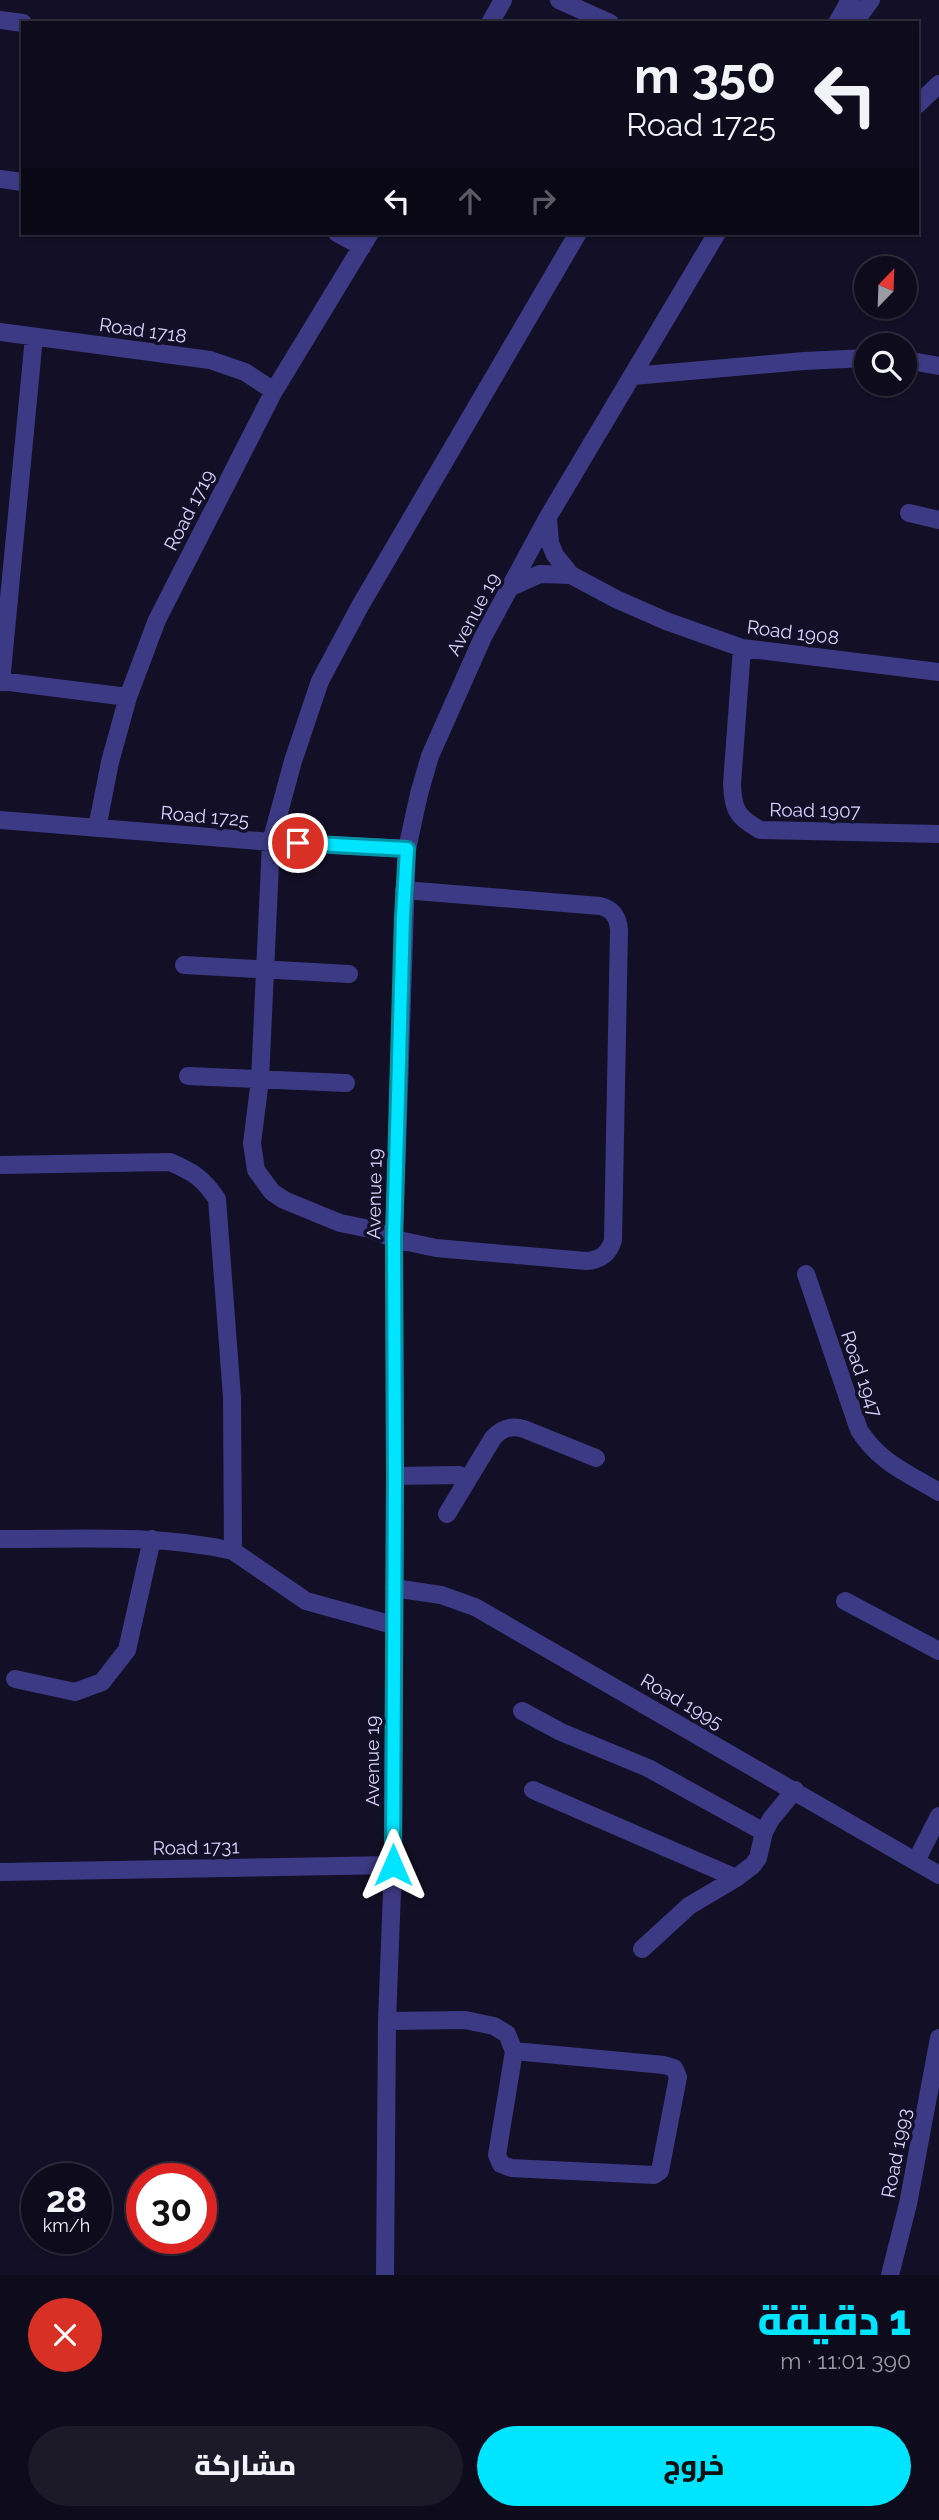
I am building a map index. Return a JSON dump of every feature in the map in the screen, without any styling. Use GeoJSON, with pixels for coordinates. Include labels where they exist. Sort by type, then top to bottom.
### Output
{"type":"FeatureCollection","features":[{"type":"Feature","properties":{"kind":"street"},"geometry":{"type":"LineString","coordinates":[[491,21],[503,0]]}},
{"type":"Feature","properties":{"kind":"street"},"geometry":{"type":"LineString","coordinates":[[559,0],[606,21]]}},
{"type":"Feature","properties":{"kind":"street"},"geometry":{"type":"LineString","coordinates":[[838,21],[850,0]]}},
{"type":"Feature","properties":{"kind":"street"},"geometry":{"type":"LineString","coordinates":[[855,21],[871,0]]}},
{"type":"Feature","properties":{"kind":"street"},"geometry":{"type":"LineString","coordinates":[[0,20],[21,23]]}},
{"type":"Feature","properties":{"kind":"street"},"geometry":{"type":"LineString","coordinates":[[919,104],[939,84]]}},
{"type":"Feature","properties":{"kind":"street"},"geometry":{"type":"LineString","coordinates":[[0,179],[21,182]]}},
{"type":"Feature","properties":{"kind":"street"},"geometry":{"type":"LineString","coordinates":[[345,235],[366,240]]}},
{"type":"Feature","properties":{"kind":"street"},"geometry":{"type":"LineString","coordinates":[[404,890],[600,905],[607,907],[616,917],[619,930],[614,1240],[601,1258],[586,1261],[436,1248],[340,1223],[284,1200],[263,1182],[256,1170],[252,1143],[260,1080],[271,842],[293,761],[320,681],[360,606],[577,235]]}},
{"type":"Feature","properties":{"kind":"street","name":"Avenue 19"},"geometry":{"type":"LineString","coordinates":[[385,2275],[387,2021],[393,1865],[394,1239],[407,849],[418,794],[430,756],[477,649],[548,517],[716,235]]}},
{"type":"Feature","properties":{"kind":"street","name":"Road 1719"},"geometry":{"type":"LineString","coordinates":[[97,828],[110,762],[128,697],[157,620],[274,391],[366,240]]}},
{"type":"Feature","properties":{"kind":"street","name":"Road 1718"},"geometry":{"type":"LineString","coordinates":[[0,332],[211,360],[244,372],[274,391]]}},
{"type":"Feature","properties":{"kind":"street"},"geometry":{"type":"LineString","coordinates":[[34,337],[0,681],[128,697]]}},
{"type":"Feature","properties":{"kind":"street"},"geometry":{"type":"LineString","coordinates":[[633,376],[854,359]]}},
{"type":"Feature","properties":{"kind":"street"},"geometry":{"type":"LineString","coordinates":[[917,362],[939,366]]}},
{"type":"Feature","properties":{"kind":"street"},"geometry":{"type":"LineString","coordinates":[[909,513],[939,520]]}},
{"type":"Feature","properties":{"kind":"street","name":"Road 1908"},"geometry":{"type":"LineString","coordinates":[[548,517],[550,543],[562,566],[572,575],[616,600],[666,621],[742,648],[939,672]]}},
{"type":"Feature","properties":{"kind":"street","name":"Road 1908"},"geometry":{"type":"LineString","coordinates":[[511,586],[540,574],[572,575]]}},
{"type":"Feature","properties":{"kind":"street","name":"Road 1907"},"geometry":{"type":"LineString","coordinates":[[742,648],[732,784],[733,804],[743,820],[760,830],[939,834]]}},
{"type":"Feature","properties":{"kind":"street","name":"Road 1725"},"geometry":{"type":"LineString","coordinates":[[0,820],[271,842],[407,849]]}},
{"type":"Feature","properties":{"kind":"street"},"geometry":{"type":"LineString","coordinates":[[184,965],[349,974]]}},
{"type":"Feature","properties":{"kind":"street"},"geometry":{"type":"LineString","coordinates":[[188,1076],[346,1083]]}},
{"type":"Feature","properties":{"kind":"street"},"geometry":{"type":"LineString","coordinates":[[0,1166],[170,1162],[194,1172],[217,1199],[232,1383],[233,1551]]}},
{"type":"Feature","properties":{"kind":"street","name":"Road 1947"},"geometry":{"type":"LineString","coordinates":[[806,1274],[859,1430],[869,1446],[882,1459],[939,1492]]}},
{"type":"Feature","properties":{"kind":"street"},"geometry":{"type":"LineString","coordinates":[[447,1514],[493,1438],[509,1427],[524,1429],[596,1458]]}},
{"type":"Feature","properties":{"kind":"street"},"geometry":{"type":"LineString","coordinates":[[395,1476],[459,1475],[468,1479]]}},
{"type":"Feature","properties":{"kind":"street"},"geometry":{"type":"LineString","coordinates":[[0,1539],[152,1539],[201,1544],[233,1551],[306,1601],[393,1625]]}},
{"type":"Feature","properties":{"kind":"street"},"geometry":{"type":"LineString","coordinates":[[15,1679],[75,1692],[102,1682],[127,1650],[152,1539]]}},
{"type":"Feature","properties":{"kind":"street","name":"Road 1995"},"geometry":{"type":"LineString","coordinates":[[394,1588],[441,1595],[475,1607],[939,1875]]}},
{"type":"Feature","properties":{"kind":"street"},"geometry":{"type":"LineString","coordinates":[[845,1601],[939,1651]]}},
{"type":"Feature","properties":{"kind":"street"},"geometry":{"type":"LineString","coordinates":[[522,1711],[568,1735],[648,1768],[764,1832]]}},
{"type":"Feature","properties":{"kind":"street"},"geometry":{"type":"LineString","coordinates":[[533,1790],[736,1878]]}},
{"type":"Feature","properties":{"kind":"street"},"geometry":{"type":"LineString","coordinates":[[642,1949],[689,1906],[753,1865],[758,1858],[764,1832],[771,1819],[794,1790]]}},
{"type":"Feature","properties":{"kind":"street"},"geometry":{"type":"LineString","coordinates":[[916,1861],[939,1816]]}},
{"type":"Feature","properties":{"kind":"street","name":"Road 1731"},"geometry":{"type":"LineString","coordinates":[[0,1871],[393,1865]]}},
{"type":"Feature","properties":{"kind":"street"},"geometry":{"type":"LineString","coordinates":[[387,2021],[465,2020],[494,2026],[507,2034],[514,2051],[497,2155],[502,2164],[511,2168],[654,2175],[660,2171],[678,2077],[674,2068],[514,2051]]}},
{"type":"Feature","properties":{"kind":"street","name":"Road 1993"},"geometry":{"type":"LineString","coordinates":[[890,2275],[908,2204],[939,2038]]}},
{"type":"Feature","properties":{"kind":"route"},"geometry":{"type":"LineString","coordinates":[[298,843],[407,849],[394,1239],[393,1865]]}}]}
